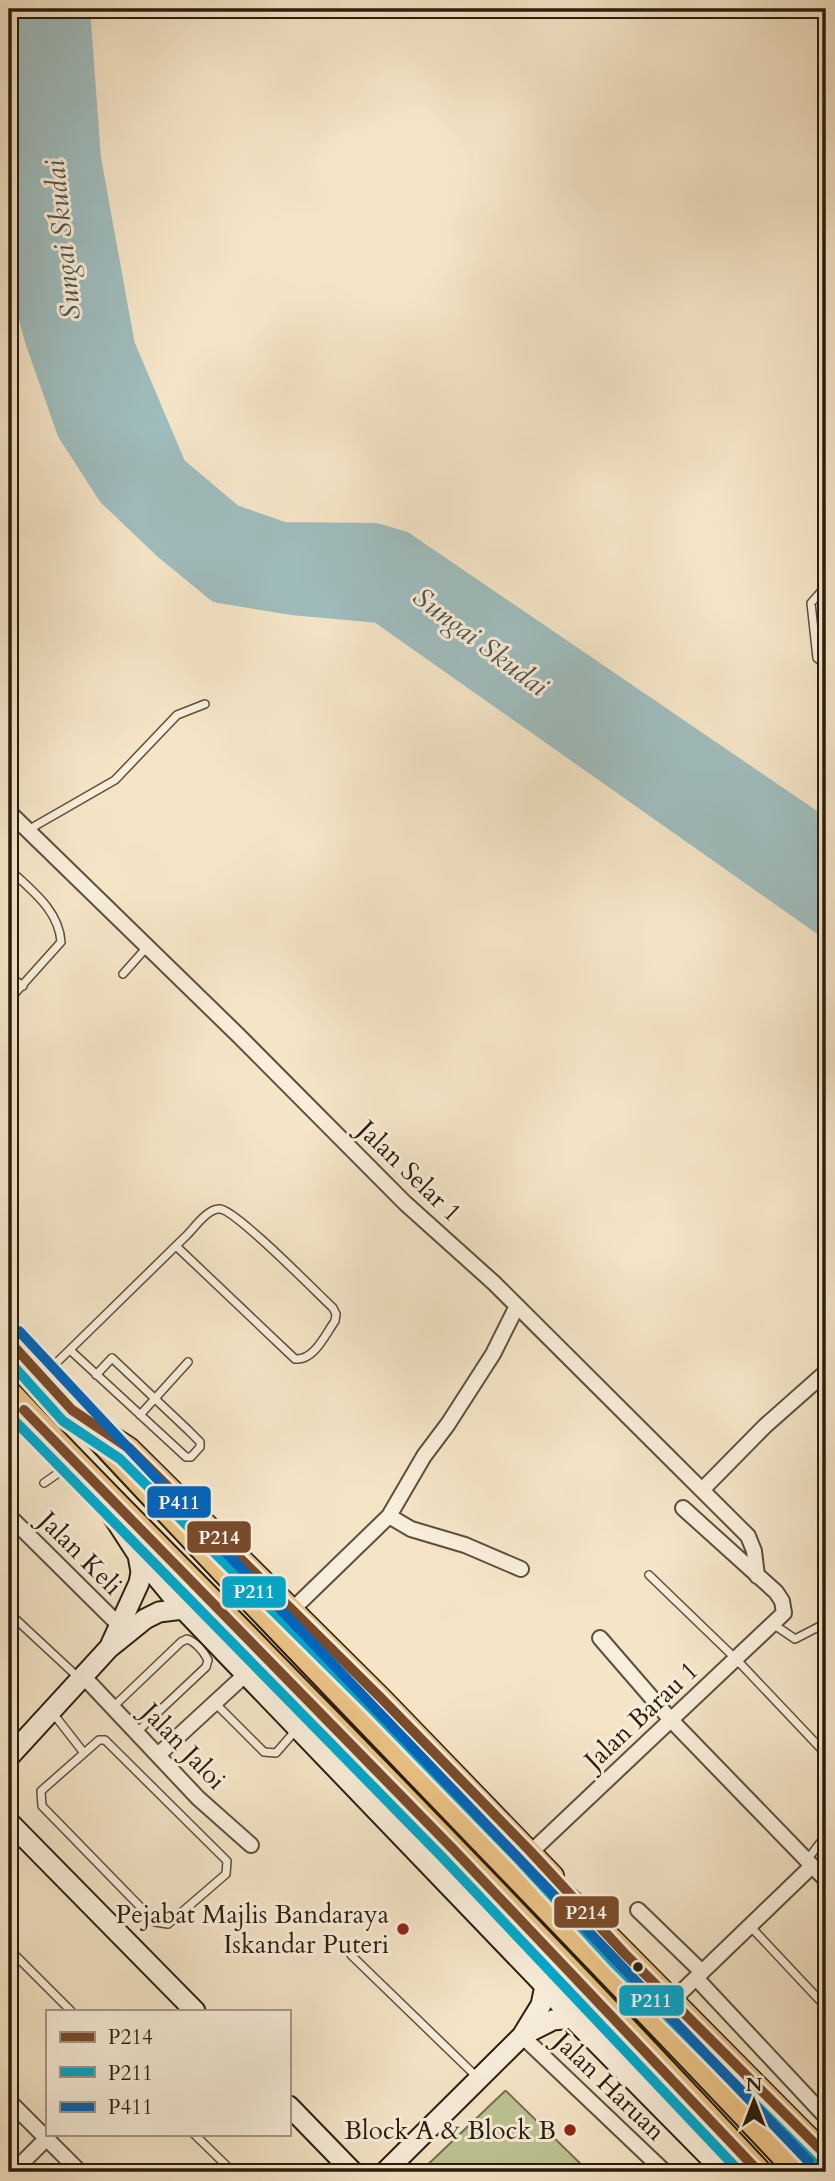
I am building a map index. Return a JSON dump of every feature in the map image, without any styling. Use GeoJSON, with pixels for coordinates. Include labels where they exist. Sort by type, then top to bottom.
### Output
{"type":"FeatureCollection","features":[{"type":"Feature","properties":{"kind":"highway"},"geometry":{"type":"LineString","coordinates":[[9,1341],[799,2172]]}},
{"type":"Feature","properties":{"kind":"highway"},"geometry":{"type":"LineString","coordinates":[[9,1393],[91,1481],[380,1773],[759,2172]]}},
{"type":"Feature","properties":{"kind":"highway"},"geometry":{"type":"LineString","coordinates":[[395,1747],[601,1930]]}},
{"type":"Feature","properties":{"kind":"main road"},"geometry":{"type":"LineString","coordinates":[[72,1410],[129,1448],[382,1698],[531,1852],[601,1930],[826,2155]]}},
{"type":"Feature","properties":{"kind":"street","name":"Jalan Selar 1"},"geometry":{"type":"LineString","coordinates":[[9,812],[405,1203],[517,1306],[748,1536],[754,1551],[757,1576]]}},
{"type":"Feature","properties":{"kind":"street"},"geometry":{"type":"LineString","coordinates":[[292,1611],[389,1516],[424,1456],[493,1354],[517,1306]]}},
{"type":"Feature","properties":{"kind":"street"},"geometry":{"type":"LineString","coordinates":[[702,1490],[765,1426],[826,1372]]}},
{"type":"Feature","properties":{"kind":"street"},"geometry":{"type":"LineString","coordinates":[[91,1481],[138,1555],[183,1609],[545,1986],[572,2018],[724,2172]]}},
{"type":"Feature","properties":{"kind":"street"},"geometry":{"type":"LineString","coordinates":[[683,1508],[757,1576]]}},
{"type":"Feature","properties":{"kind":"street","name":"Jalan Keli"},"geometry":{"type":"LineString","coordinates":[[9,1516],[120,1625]]}},
{"type":"Feature","properties":{"kind":"street"},"geometry":{"type":"LineString","coordinates":[[389,1516],[411,1529],[465,1545],[521,1569]]}},
{"type":"Feature","properties":{"kind":"street"},"geometry":{"type":"LineString","coordinates":[[109,1648],[139,1583],[141,1572],[138,1555]]}},
{"type":"Feature","properties":{"kind":"street","name":"Jalan Barau 1"},"geometry":{"type":"LineString","coordinates":[[531,1852],[784,1613],[782,1601],[757,1576]]}},
{"type":"Feature","properties":{"kind":"street"},"geometry":{"type":"LineString","coordinates":[[9,1757],[109,1648],[152,1615],[183,1609]]}},
{"type":"Feature","properties":{"kind":"street"},"geometry":{"type":"LineString","coordinates":[[600,1637],[671,1720],[826,1880]]}},
{"type":"Feature","properties":{"kind":"street"},"geometry":{"type":"LineString","coordinates":[[158,1755],[246,1674]]}},
{"type":"Feature","properties":{"kind":"street","name":"Jalan Jaloi"},"geometry":{"type":"LineString","coordinates":[[83,1679],[113,1707],[198,1798],[251,1845]]}},
{"type":"Feature","properties":{"kind":"street"},"geometry":{"type":"LineString","coordinates":[[9,1822],[194,2010]]}},
{"type":"Feature","properties":{"kind":"street"},"geometry":{"type":"LineString","coordinates":[[673,2000],[750,1926],[810,1863]]}},
{"type":"Feature","properties":{"kind":"street"},"geometry":{"type":"LineString","coordinates":[[638,1910],[826,2117]]}},
{"type":"Feature","properties":{"kind":"street"},"geometry":{"type":"LineString","coordinates":[[385,2172],[522,2036],[541,2005],[545,1986]]}},
{"type":"Feature","properties":{"kind":"street"},"geometry":{"type":"LineString","coordinates":[[522,2036],[552,2020],[572,2018]]}},
{"type":"Feature","properties":{"kind":"street","name":"Jalan Haruan"},"geometry":{"type":"LineString","coordinates":[[522,2036],[665,2172]]}},
{"type":"Feature","properties":{"kind":"street"},"geometry":{"type":"LineString","coordinates":[[9,2101],[80,2172]]}},
{"type":"Feature","properties":{"kind":"street"},"geometry":{"type":"LineString","coordinates":[[290,2107],[354,2172]]}},
{"type":"Feature","properties":{"kind":"street"},"geometry":{"type":"LineString","coordinates":[[13,2172],[46,2139]]}},
{"type":"Feature","properties":{"kind":"lane"},"geometry":{"type":"LineString","coordinates":[[826,586],[811,603],[817,658],[826,665]]}},
{"type":"Feature","properties":{"kind":"lane"},"geometry":{"type":"LineString","coordinates":[[28,830],[115,780],[177,715],[205,704]]}},
{"type":"Feature","properties":{"kind":"lane"},"geometry":{"type":"LineString","coordinates":[[9,869],[45,903],[60,928],[61,942],[9,1000]]}},
{"type":"Feature","properties":{"kind":"lane"},"geometry":{"type":"LineString","coordinates":[[123,974],[148,947]]}},
{"type":"Feature","properties":{"kind":"lane"},"geometry":{"type":"LineString","coordinates":[[9,976],[23,986]]}},
{"type":"Feature","properties":{"kind":"lane"},"geometry":{"type":"LineString","coordinates":[[42,1377],[70,1350],[176,1246],[213,1210],[222,1209],[229,1212],[332,1308],[336,1314],[335,1321],[310,1355],[303,1360],[295,1359],[176,1246]]}},
{"type":"Feature","properties":{"kind":"lane"},"geometry":{"type":"LineString","coordinates":[[70,1350],[96,1375],[186,1457],[191,1457],[200,1447],[200,1442],[112,1358],[96,1375]]}},
{"type":"Feature","properties":{"kind":"lane"},"geometry":{"type":"LineString","coordinates":[[140,1415],[188,1362]]}},
{"type":"Feature","properties":{"kind":"lane"},"geometry":{"type":"LineString","coordinates":[[44,1483],[74,1462]]}},
{"type":"Feature","properties":{"kind":"lane"},"geometry":{"type":"LineString","coordinates":[[649,1575],[736,1658],[826,1754]]}},
{"type":"Feature","properties":{"kind":"lane"},"geometry":{"type":"LineString","coordinates":[[9,1613],[83,1679]]}},
{"type":"Feature","properties":{"kind":"lane"},"geometry":{"type":"LineString","coordinates":[[773,1624],[794,1639],[826,1623]]}},
{"type":"Feature","properties":{"kind":"lane"},"geometry":{"type":"LineString","coordinates":[[113,1707],[181,1642],[187,1639],[199,1648],[208,1660],[206,1667],[137,1732]]}},
{"type":"Feature","properties":{"kind":"lane"},"geometry":{"type":"LineString","coordinates":[[216,1704],[269,1754],[276,1753],[297,1728]]}},
{"type":"Feature","properties":{"kind":"lane"},"geometry":{"type":"LineString","coordinates":[[51,1712],[84,1753]]}},
{"type":"Feature","properties":{"kind":"lane"},"geometry":{"type":"LineString","coordinates":[[99,1740],[105,1740],[227,1861],[226,1874],[168,1924],[155,1922],[42,1806],[41,1791],[84,1753],[99,1740]]}},
{"type":"Feature","properties":{"kind":"lane"},"geometry":{"type":"LineString","coordinates":[[810,1863],[826,1835]]}},
{"type":"Feature","properties":{"kind":"lane"},"geometry":{"type":"LineString","coordinates":[[750,1926],[826,2007]]}},
{"type":"Feature","properties":{"kind":"lane"},"geometry":{"type":"LineString","coordinates":[[9,1949],[70,2010]]}},
{"type":"Feature","properties":{"kind":"lane"},"geometry":{"type":"LineString","coordinates":[[351,1955],[479,2079]]}},
{"type":"Feature","properties":{"kind":"lane"},"geometry":{"type":"LineString","coordinates":[[196,2136],[233,2172]]}},
{"type":"Feature","properties":{"kind":"green space"},"geometry":{"type":"Polygon","coordinates":[[[505,2091],[589,2172],[420,2172],[505,2091]]]}},
{"type":"Feature","properties":{"kind":"water","name":"Sungai Skudai"},"geometry":{"type":"Polygon","coordinates":[[[9,9],[76,9],[87,159],[121,346],[173,469],[231,518],[283,536],[375,537],[402,545],[826,834],[826,923],[380,609],[292,601],[219,589],[169,548],[111,493],[71,431],[32,314],[9,50],[9,9]]]}},
{"type":"Feature","properties":{"kind":"waterway"},"geometry":{"type":"LineString","coordinates":[[76,9],[87,159],[121,346],[173,469],[231,518],[283,536],[375,537],[402,545],[826,834]]}},
{"type":"Feature","properties":{"kind":"waterway","name":"Sungai Skudai"},"geometry":{"type":"LineString","coordinates":[[9,50],[32,314],[71,431],[111,493],[169,548],[219,589],[292,601],[380,609],[826,923]]}},
{"type":"Feature","properties":{"kind":"transit line","name":"P411"},"geometry":{"type":"LineString","coordinates":[[19,1331],[215,1541],[809,2162]]}},
{"type":"Feature","properties":{"kind":"transit line","name":"P214"},"geometry":{"type":"LineString","coordinates":[[9,1341],[72,1410],[129,1448],[381,1698],[531,1852],[625,1954],[826,2155]]}},
{"type":"Feature","properties":{"kind":"transit line","name":"P211"},"geometry":{"type":"LineString","coordinates":[[9,1361],[63,1421],[120,1459],[371,1708],[521,1862],[615,1964],[816,2165]]}},
{"type":"Feature","properties":{"kind":"transit line","name":"P214"},"geometry":{"type":"LineString","coordinates":[[24,1410],[453,1849],[759,2172]]}},
{"type":"Feature","properties":{"kind":"transit line","name":"P211"},"geometry":{"type":"LineString","coordinates":[[14,1420],[443,1858],[740,2172]]}},
{"type":"Feature","properties":{"kind":"place","name":"Pejabat Majlis Bandaraya Iskandar Puteri"},"geometry":{"type":"Point","coordinates":[403,1929]}},
{"type":"Feature","properties":{"kind":"place","name":"Block A & Block B"},"geometry":{"type":"Point","coordinates":[570,2130]}}]}
